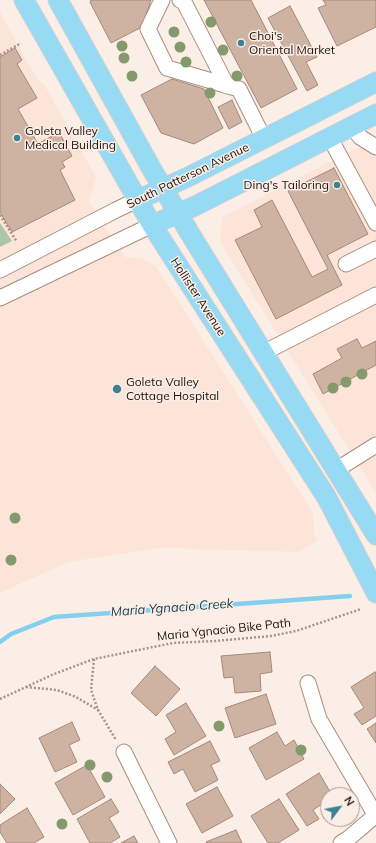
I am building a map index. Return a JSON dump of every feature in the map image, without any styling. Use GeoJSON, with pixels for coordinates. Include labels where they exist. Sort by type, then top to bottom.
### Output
{"type":"FeatureCollection","features":[{"type":"Feature","properties":{"kind":"main road","name":"Hollister Avenue"},"geometry":{"type":"LineString","coordinates":[[24,0],[152,225],[327,498],[376,593]]}},
{"type":"Feature","properties":{"kind":"main road"},"geometry":{"type":"LineString","coordinates":[[58,0],[163,188],[376,535]]}},
{"type":"Feature","properties":{"kind":"main road","name":"South Patterson Avenue"},"geometry":{"type":"LineString","coordinates":[[137,200],[264,139],[376,82]]}},
{"type":"Feature","properties":{"kind":"main road"},"geometry":{"type":"LineString","coordinates":[[152,225],[197,205],[376,114]]}},
{"type":"Feature","properties":{"kind":"street"},"geometry":{"type":"LineString","coordinates":[[162,0],[148,29],[167,68],[239,89],[264,139]]}},
{"type":"Feature","properties":{"kind":"street"},"geometry":{"type":"LineString","coordinates":[[180,0],[184,2],[227,86]]}},
{"type":"Feature","properties":{"kind":"street"},"geometry":{"type":"LineString","coordinates":[[352,126],[360,137],[376,147]]}},
{"type":"Feature","properties":{"kind":"street"},"geometry":{"type":"LineString","coordinates":[[330,138],[376,223]]}},
{"type":"Feature","properties":{"kind":"street","name":"South Patterson Avenue"},"geometry":{"type":"LineString","coordinates":[[0,270],[137,200]]}},
{"type":"Feature","properties":{"kind":"street"},"geometry":{"type":"LineString","coordinates":[[0,298],[152,225]]}},
{"type":"Feature","properties":{"kind":"street"},"geometry":{"type":"LineString","coordinates":[[346,264],[376,249]]}},
{"type":"Feature","properties":{"kind":"street"},"geometry":{"type":"LineString","coordinates":[[264,353],[376,295]]}},
{"type":"Feature","properties":{"kind":"street"},"geometry":{"type":"LineString","coordinates":[[336,470],[376,444]]}},
{"type":"Feature","properties":{"kind":"street"},"geometry":{"type":"LineString","coordinates":[[308,683],[319,719],[376,816],[341,843]]}},
{"type":"Feature","properties":{"kind":"street"},"geometry":{"type":"LineString","coordinates":[[124,752],[169,843]]}},
{"type":"Feature","properties":{"kind":"path"},"geometry":{"type":"LineString","coordinates":[[0,55],[21,42]]}},
{"type":"Feature","properties":{"kind":"path"},"geometry":{"type":"LineString","coordinates":[[0,215],[17,242]]}},
{"type":"Feature","properties":{"kind":"path","name":"Maria Ygnacio Bike Path"},"geometry":{"type":"LineString","coordinates":[[0,699],[54,674],[94,659],[173,642],[271,636],[296,631],[360,609]]}},
{"type":"Feature","properties":{"kind":"path"},"geometry":{"type":"LineString","coordinates":[[94,659],[91,690],[98,710],[124,752]]}},
{"type":"Feature","properties":{"kind":"path"},"geometry":{"type":"LineString","coordinates":[[25,687],[57,690],[76,696],[98,710]]}},
{"type":"Feature","properties":{"kind":"shaded area","name":"Goleta Valley Cottage Hospital"},"geometry":{"type":"Polygon","coordinates":[[[0,12],[36,77],[45,86],[96,177],[89,201],[125,257],[141,258],[156,266],[313,513],[314,531],[317,541],[299,552],[160,548],[68,562],[0,593],[0,12]]]}},
{"type":"Feature","properties":{"kind":"shaded area"},"geometry":{"type":"Polygon","coordinates":[[[376,138],[376,493],[220,242],[222,217],[376,138]]]}},
{"type":"Feature","properties":{"kind":"green space"},"geometry":{"type":"Polygon","coordinates":[[[0,223],[12,241],[0,247],[0,223]]]}},
{"type":"Feature","properties":{"kind":"building"},"geometry":{"type":"Polygon","coordinates":[[[91,0],[151,0],[142,27],[111,43],[90,2],[91,0]]]}},
{"type":"Feature","properties":{"kind":"building"},"geometry":{"type":"Polygon","coordinates":[[[204,0],[251,0],[297,89],[261,108],[204,0]]]}},
{"type":"Feature","properties":{"kind":"building"},"geometry":{"type":"Polygon","coordinates":[[[323,0],[376,0],[376,27],[337,46],[318,8],[326,5],[323,0]]]}},
{"type":"Feature","properties":{"kind":"building"},"geometry":{"type":"Polygon","coordinates":[[[290,6],[317,57],[306,62],[318,85],[307,91],[268,18],[290,6]]]}},
{"type":"Feature","properties":{"kind":"building","name":"Goleta Valley Medical Building"},"geometry":{"type":"Polygon","coordinates":[[[15,48],[22,60],[17,64],[37,98],[18,109],[38,144],[59,132],[72,156],[62,162],[65,167],[60,170],[75,200],[12,232],[0,212],[0,57],[15,48]]]}},
{"type":"Feature","properties":{"kind":"building"},"geometry":{"type":"Polygon","coordinates":[[[172,79],[204,89],[223,128],[194,144],[161,133],[141,95],[172,79]]]}},
{"type":"Feature","properties":{"kind":"building"},"geometry":{"type":"Polygon","coordinates":[[[232,100],[242,122],[229,129],[218,107],[232,100]]]}},
{"type":"Feature","properties":{"kind":"building"},"geometry":{"type":"Polygon","coordinates":[[[334,168],[368,234],[327,255],[342,285],[276,319],[235,240],[262,227],[254,210],[272,200],[312,277],[328,269],[288,191],[334,168]]]}},
{"type":"Feature","properties":{"kind":"building"},"geometry":{"type":"Polygon","coordinates":[[[357,339],[362,348],[376,341],[376,365],[323,394],[313,374],[342,358],[337,349],[357,339]]]}},
{"type":"Feature","properties":{"kind":"building"},"geometry":{"type":"Polygon","coordinates":[[[270,652],[272,672],[260,674],[261,691],[235,693],[233,677],[224,678],[221,656],[270,652]]]}},
{"type":"Feature","properties":{"kind":"building"},"geometry":{"type":"Polygon","coordinates":[[[155,666],[180,689],[156,716],[131,693],[155,666]]]}},
{"type":"Feature","properties":{"kind":"building"},"geometry":{"type":"Polygon","coordinates":[[[375,672],[376,716],[362,725],[354,714],[364,708],[351,687],[375,672]]]}},
{"type":"Feature","properties":{"kind":"building"},"geometry":{"type":"Polygon","coordinates":[[[266,694],[276,724],[235,738],[225,708],[266,694]]]}},
{"type":"Feature","properties":{"kind":"building"},"geometry":{"type":"Polygon","coordinates":[[[186,703],[206,736],[174,755],[165,739],[176,732],[166,715],[186,703]]]}},
{"type":"Feature","properties":{"kind":"building"},"geometry":{"type":"Polygon","coordinates":[[[72,722],[80,740],[69,745],[77,762],[55,772],[39,738],[72,722]]]}},
{"type":"Feature","properties":{"kind":"building"},"geometry":{"type":"Polygon","coordinates":[[[376,723],[376,743],[367,729],[376,723]]]}},
{"type":"Feature","properties":{"kind":"building"},"geometry":{"type":"Polygon","coordinates":[[[277,732],[285,746],[294,740],[304,759],[266,780],[249,748],[277,732]]]}},
{"type":"Feature","properties":{"kind":"building"},"geometry":{"type":"Polygon","coordinates":[[[210,741],[220,761],[211,765],[218,780],[195,792],[183,769],[174,774],[168,762],[210,741]]]}},
{"type":"Feature","properties":{"kind":"building"},"geometry":{"type":"Polygon","coordinates":[[[87,765],[105,797],[73,815],[55,783],[87,765]]]}},
{"type":"Feature","properties":{"kind":"building"},"geometry":{"type":"Polygon","coordinates":[[[319,773],[327,787],[320,787],[320,805],[313,810],[319,819],[307,826],[286,794],[319,773]]]}},
{"type":"Feature","properties":{"kind":"building"},"geometry":{"type":"Polygon","coordinates":[[[0,784],[15,799],[0,814],[0,784]]]}},
{"type":"Feature","properties":{"kind":"building"},"geometry":{"type":"Polygon","coordinates":[[[217,787],[233,816],[202,833],[186,804],[217,787]]]}},
{"type":"Feature","properties":{"kind":"building"},"geometry":{"type":"Polygon","coordinates":[[[111,799],[119,812],[109,818],[120,837],[110,843],[90,843],[77,819],[111,799]]]}},
{"type":"Feature","properties":{"kind":"building"},"geometry":{"type":"Polygon","coordinates":[[[279,799],[299,830],[278,843],[268,843],[251,816],[279,799]]]}},
{"type":"Feature","properties":{"kind":"building"},"geometry":{"type":"Polygon","coordinates":[[[27,808],[44,837],[34,843],[7,843],[0,832],[0,825],[27,808]]]}},
{"type":"Feature","properties":{"kind":"building"},"geometry":{"type":"Polygon","coordinates":[[[236,830],[242,843],[206,842],[236,830]]]}},
{"type":"Feature","properties":{"kind":"building"},"geometry":{"type":"Polygon","coordinates":[[[134,836],[138,843],[121,843],[134,836]]]}},
{"type":"Feature","properties":{"kind":"waterway","name":"Maria Ygnacio Creek"},"geometry":{"type":"LineString","coordinates":[[0,642],[11,634],[54,617],[350,596]]}},
{"type":"Feature","properties":{"kind":"place","name":"Choi's Oriental Market"},"geometry":{"type":"Point","coordinates":[241,43]}},
{"type":"Feature","properties":{"kind":"place","name":"Goleta Valley Medical Building"},"geometry":{"type":"Point","coordinates":[17,138]}},
{"type":"Feature","properties":{"kind":"place","name":"Ding's Tailoring"},"geometry":{"type":"Point","coordinates":[337,185]}},
{"type":"Feature","properties":{"kind":"place","name":"Goleta Valley Cottage Hospital"},"geometry":{"type":"Point","coordinates":[117,389]}}]}
